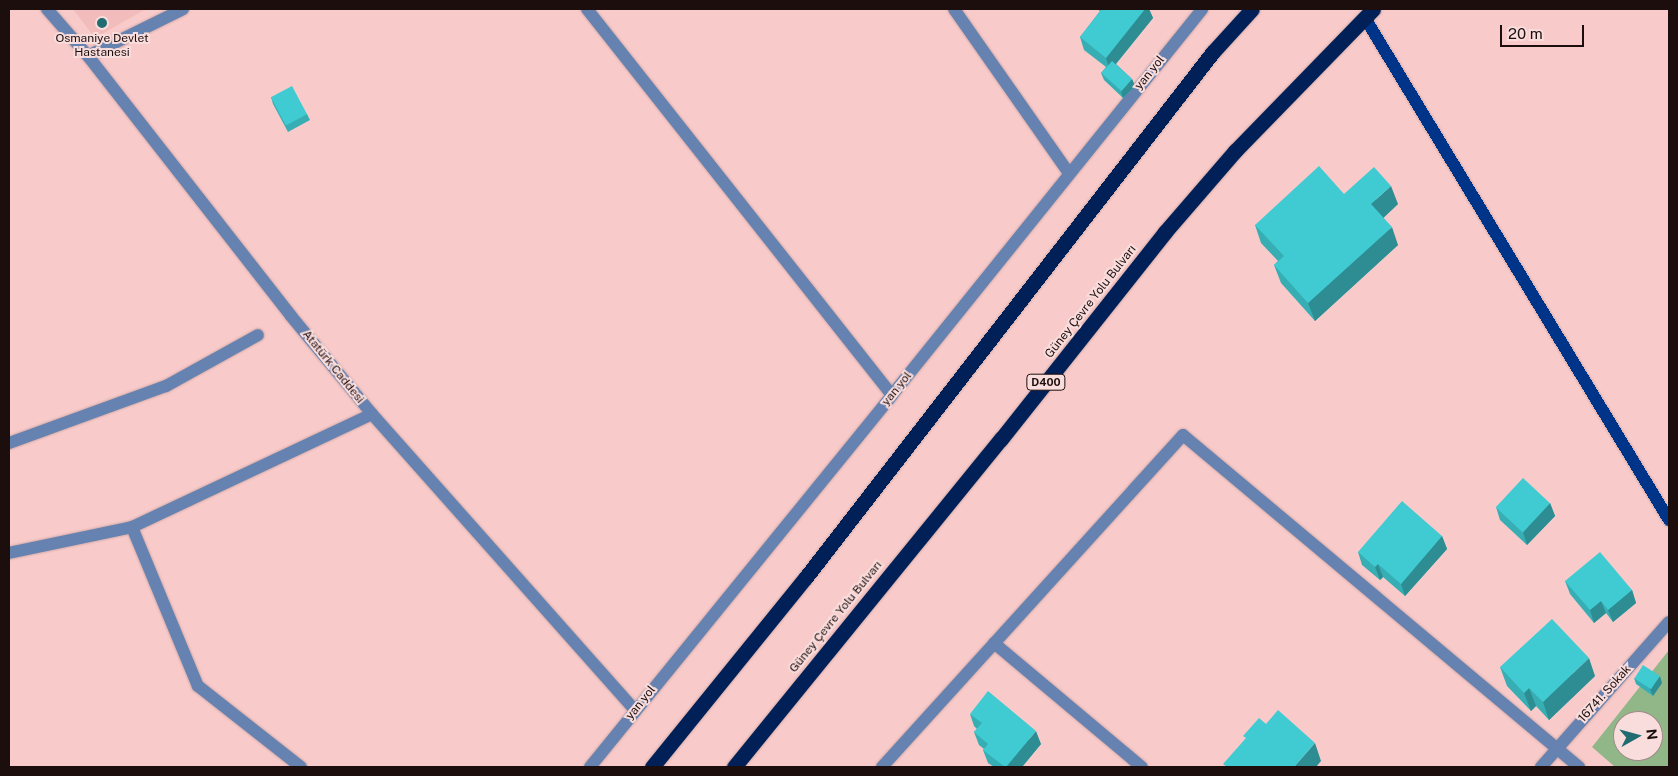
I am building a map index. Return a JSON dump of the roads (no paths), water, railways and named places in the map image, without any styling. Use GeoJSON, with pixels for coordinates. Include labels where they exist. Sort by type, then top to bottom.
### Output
{"type":"FeatureCollection","features":[{"type":"Feature","properties":{"kind":"highway"},"geometry":{"type":"LineString","coordinates":[[652,767],[806,577],[1212,54],[1252,9]]}},
{"type":"Feature","properties":{"kind":"highway","name":"Güney Çevre Yolu Bulvarı"},"geometry":{"type":"LineString","coordinates":[[734,767],[1001,439],[1165,232],[1235,151],[1369,14]]}},
{"type":"Feature","properties":{"kind":"main road"},"geometry":{"type":"LineString","coordinates":[[1369,14],[1669,520]]}},
{"type":"Feature","properties":{"kind":"street","name":"Atatürk Caddesi"},"geometry":{"type":"LineString","coordinates":[[48,9],[88,56],[291,316],[372,414],[635,710]]}},
{"type":"Feature","properties":{"kind":"street"},"geometry":{"type":"LineString","coordinates":[[88,56],[183,9]]}},
{"type":"Feature","properties":{"kind":"street"},"geometry":{"type":"LineString","coordinates":[[587,9],[892,395]]}},
{"type":"Feature","properties":{"kind":"street"},"geometry":{"type":"LineString","coordinates":[[954,9],[1069,172]]}},
{"type":"Feature","properties":{"kind":"street","name":"yan yol"},"geometry":{"type":"LineString","coordinates":[[590,767],[1202,9]]}},
{"type":"Feature","properties":{"kind":"street"},"geometry":{"type":"LineString","coordinates":[[9,443],[166,386],[258,335]]}},
{"type":"Feature","properties":{"kind":"street"},"geometry":{"type":"LineString","coordinates":[[9,552],[132,527],[372,414]]}},
{"type":"Feature","properties":{"kind":"street"},"geometry":{"type":"LineString","coordinates":[[882,767],[1183,435],[1579,767]]}},
{"type":"Feature","properties":{"kind":"street"},"geometry":{"type":"LineString","coordinates":[[132,527],[198,686],[301,767]]}},
{"type":"Feature","properties":{"kind":"street","name":"16741. Sokak"},"geometry":{"type":"LineString","coordinates":[[1541,767],[1669,622]]}},
{"type":"Feature","properties":{"kind":"street"},"geometry":{"type":"LineString","coordinates":[[994,644],[1142,767]]}},
{"type":"Feature","properties":{"kind":"place","name":"Osmaniye Devlet Hastanesi"},"geometry":{"type":"Point","coordinates":[102,23]}}]}
